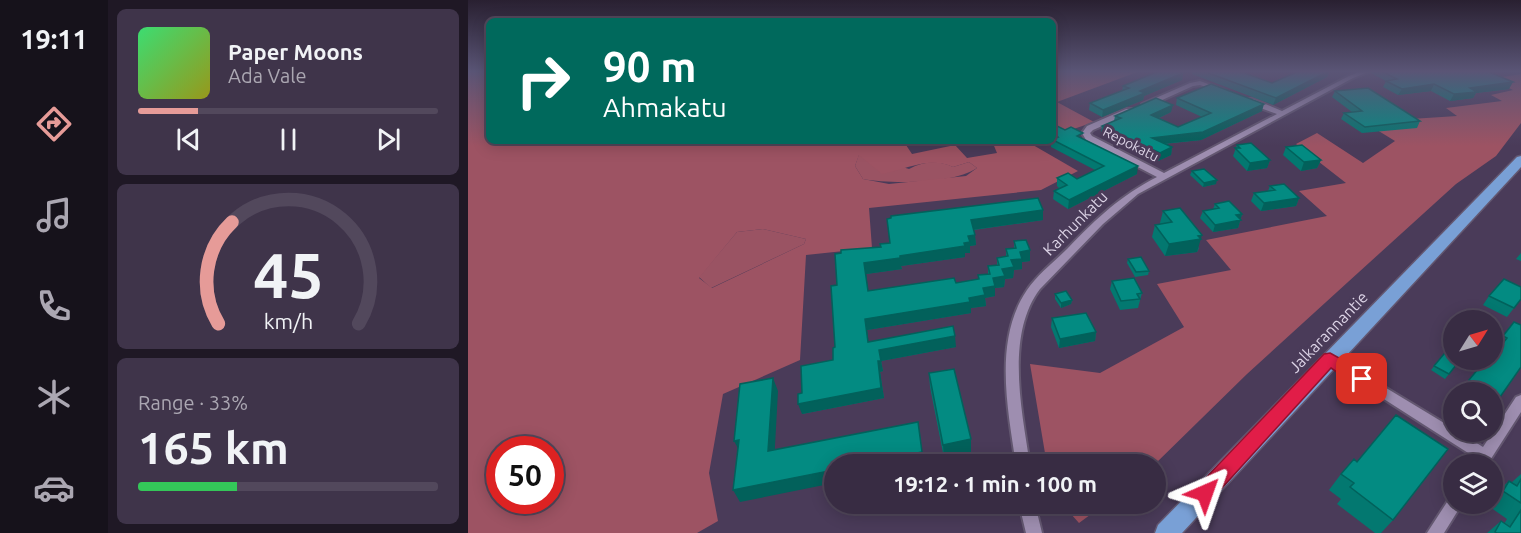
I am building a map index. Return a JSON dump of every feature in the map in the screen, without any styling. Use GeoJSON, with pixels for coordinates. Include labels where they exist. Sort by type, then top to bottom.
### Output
{"type":"FeatureCollection","features":[{"type":"Feature","properties":{"kind":"main road","name":"Jalkarannantie"},"geometry":{"type":"LineString","coordinates":[[1166,533],[1521,160]]}},
{"type":"Feature","properties":{"kind":"street","name":"Repokatu"},"geometry":{"type":"LineString","coordinates":[[1163,176],[1089,138],[1086,133],[1090,128],[1164,96]]}},
{"type":"Feature","properties":{"kind":"street","name":"Karhunkatu"},"geometry":{"type":"LineString","coordinates":[[1022,454],[1013,358],[1018,328],[1029,297],[1117,204],[1163,176],[1315,96]]}},
{"type":"Feature","properties":{"kind":"street"},"geometry":{"type":"LineString","coordinates":[[1241,97],[1282,113]]}},
{"type":"Feature","properties":{"kind":"street"},"geometry":{"type":"LineString","coordinates":[[1330,359],[1473,454]]}},
{"type":"Feature","properties":{"kind":"street"},"geometry":{"type":"LineString","coordinates":[[1486,454],[1521,401]]}},
{"type":"Feature","properties":{"kind":"street"},"geometry":{"type":"LineString","coordinates":[[1029,514],[1034,533]]}},
{"type":"Feature","properties":{"kind":"street"},"geometry":{"type":"LineString","coordinates":[[1435,533],[1447,514]]}},
{"type":"Feature","properties":{"kind":"shaded area"},"geometry":{"type":"Polygon","coordinates":[[[468,96],[486,96],[486,144],[905,144],[912,154],[955,145],[967,158],[997,153],[993,144],[1035,144],[1033,145],[1078,171],[1041,190],[869,208],[872,248],[806,255],[800,360],[723,394],[709,473],[718,521],[697,533],[468,533],[468,96]],[[859,155],[855,166],[863,179],[889,184],[966,176],[977,168],[969,162],[953,167],[935,163],[918,164],[882,174],[859,155]],[[763,229],[737,232],[699,278],[712,288],[804,244],[806,239],[763,229]]]}},
{"type":"Feature","properties":{"kind":"shaded area"},"geometry":{"type":"Polygon","coordinates":[[[1056,96],[1073,96],[1057,102],[1094,122],[1056,135],[1056,96]]]}},
{"type":"Feature","properties":{"kind":"shaded area"},"geometry":{"type":"Polygon","coordinates":[[[1493,96],[1521,96],[1521,123],[1496,156],[1456,184],[1247,374],[1165,454],[1045,454],[1030,364],[1100,373],[1184,327],[1157,284],[1231,270],[1206,240],[1327,216],[1299,191],[1346,183],[1296,144],[1317,133],[1363,163],[1395,141],[1364,122],[1457,116],[1446,108],[1502,101],[1493,96]]]}},
{"type":"Feature","properties":{"kind":"shaded area"},"geometry":{"type":"Polygon","coordinates":[[[859,154],[909,169],[931,162],[953,167],[969,162],[977,168],[967,173],[938,180],[875,181],[863,179],[855,166],[859,154]]]}},
{"type":"Feature","properties":{"kind":"shaded area"},"geometry":{"type":"Polygon","coordinates":[[[763,229],[806,239],[804,244],[711,288],[699,277],[737,232],[763,229]]]}},
{"type":"Feature","properties":{"kind":"shaded area"},"geometry":{"type":"Polygon","coordinates":[[[1071,514],[1091,514],[1079,523],[1071,514]]]}},
{"type":"Feature","properties":{"kind":"building"},"geometry":{"type":"Polygon","coordinates":[[[1109,96],[1138,96],[1103,110],[1090,103],[1109,96]]]}},
{"type":"Feature","properties":{"kind":"building"},"geometry":{"type":"Polygon","coordinates":[[[1182,96],[1242,96],[1264,104],[1203,132],[1152,138],[1172,147],[1160,153],[1102,126],[1121,118],[1115,116],[1156,98],[1173,105],[1151,115],[1178,127],[1211,113],[1177,98],[1182,96]]]}},
{"type":"Feature","properties":{"kind":"building"},"geometry":{"type":"Polygon","coordinates":[[[1342,96],[1380,96],[1420,121],[1365,127],[1344,113],[1362,111],[1342,96]]]}},
{"type":"Feature","properties":{"kind":"building"},"geometry":{"type":"Polygon","coordinates":[[[1056,126],[1065,130],[1071,127],[1083,133],[1077,136],[1138,166],[1069,200],[1054,191],[1067,185],[1057,178],[1068,173],[1077,179],[1104,166],[1056,142],[1058,137],[1056,126]]]}},
{"type":"Feature","properties":{"kind":"building"},"geometry":{"type":"Polygon","coordinates":[[[1251,143],[1270,160],[1250,163],[1235,148],[1240,148],[1237,145],[1251,143]]]}},
{"type":"Feature","properties":{"kind":"building"},"geometry":{"type":"Polygon","coordinates":[[[1302,145],[1321,160],[1304,162],[1286,147],[1302,145]]]}},
{"type":"Feature","properties":{"kind":"building"},"geometry":{"type":"Polygon","coordinates":[[[1204,169],[1217,180],[1204,183],[1192,171],[1204,169]]]}},
{"type":"Feature","properties":{"kind":"building"},"geometry":{"type":"Polygon","coordinates":[[[1284,184],[1299,198],[1264,203],[1254,193],[1275,190],[1270,186],[1284,184]]]}},
{"type":"Feature","properties":{"kind":"building"},"geometry":{"type":"Polygon","coordinates":[[[1038,198],[1043,210],[971,220],[975,235],[968,236],[970,242],[964,243],[965,246],[864,263],[868,291],[954,278],[956,283],[979,279],[978,275],[990,274],[988,266],[999,265],[997,258],[1008,256],[1006,249],[1016,248],[1014,241],[1026,240],[1030,250],[1020,252],[1022,259],[1011,260],[1014,267],[1002,269],[1005,276],[993,278],[995,286],[983,288],[985,295],[969,298],[970,302],[865,319],[868,342],[953,326],[955,336],[879,350],[881,388],[798,404],[798,394],[802,393],[801,366],[833,360],[833,348],[835,347],[831,286],[837,285],[835,254],[841,253],[841,250],[881,247],[880,244],[890,243],[887,219],[891,216],[1038,198]]]}},
{"type":"Feature","properties":{"kind":"building"},"geometry":{"type":"Polygon","coordinates":[[[1229,201],[1242,214],[1236,215],[1241,220],[1215,225],[1203,211],[1219,208],[1215,204],[1229,201]]]}},
{"type":"Feature","properties":{"kind":"building"},"geometry":{"type":"Polygon","coordinates":[[[1180,208],[1202,235],[1198,236],[1201,239],[1169,244],[1155,225],[1172,222],[1163,211],[1180,208]]]}},
{"type":"Feature","properties":{"kind":"building"},"geometry":{"type":"Polygon","coordinates":[[[1141,257],[1149,271],[1136,272],[1128,259],[1141,257]]]}},
{"type":"Feature","properties":{"kind":"building"},"geometry":{"type":"Polygon","coordinates":[[[1134,278],[1142,293],[1137,294],[1140,299],[1121,301],[1112,281],[1134,278]]]}},
{"type":"Feature","properties":{"kind":"building"},"geometry":{"type":"Polygon","coordinates":[[[1504,279],[1521,287],[1521,299],[1514,308],[1489,296],[1504,279]]]}},
{"type":"Feature","properties":{"kind":"building"},"geometry":{"type":"Polygon","coordinates":[[[1066,291],[1072,300],[1061,303],[1055,294],[1066,291]]]}},
{"type":"Feature","properties":{"kind":"building"},"geometry":{"type":"Polygon","coordinates":[[[1086,313],[1096,332],[1060,339],[1052,318],[1086,313]]]}},
{"type":"Feature","properties":{"kind":"building"},"geometry":{"type":"Polygon","coordinates":[[[1514,322],[1521,325],[1521,367],[1503,393],[1503,382],[1469,380],[1477,370],[1503,370],[1503,343],[1507,338],[1503,336],[1514,322]]]}},
{"type":"Feature","properties":{"kind":"building"},"geometry":{"type":"Polygon","coordinates":[[[1443,355],[1443,370],[1452,370],[1449,374],[1434,366],[1443,355]]]}},
{"type":"Feature","properties":{"kind":"building"},"geometry":{"type":"Polygon","coordinates":[[[954,369],[971,439],[943,445],[929,373],[954,369]]]}},
{"type":"Feature","properties":{"kind":"building"},"geometry":{"type":"Polygon","coordinates":[[[773,378],[768,451],[918,422],[922,452],[824,454],[824,472],[733,490],[739,440],[734,441],[740,384],[773,378]]]}},
{"type":"Feature","properties":{"kind":"building"},"geometry":{"type":"Polygon","coordinates":[[[1396,415],[1448,449],[1393,520],[1350,487],[1354,483],[1341,474],[1354,459],[1357,462],[1396,415]]]}},
{"type":"Feature","properties":{"kind":"building"},"geometry":{"type":"Polygon","coordinates":[[[1521,479],[1521,503],[1503,491],[1509,481],[1517,486],[1521,479]]]}},
{"type":"Feature","properties":{"kind":"building"},"geometry":{"type":"Polygon","coordinates":[[[1521,510],[1521,533],[1495,532],[1501,521],[1510,527],[1521,510]]]}},
{"type":"Feature","properties":{"kind":"route"},"geometry":{"type":"LineString","coordinates":[[1205,493],[1330,359],[1362,379]]}}]}
